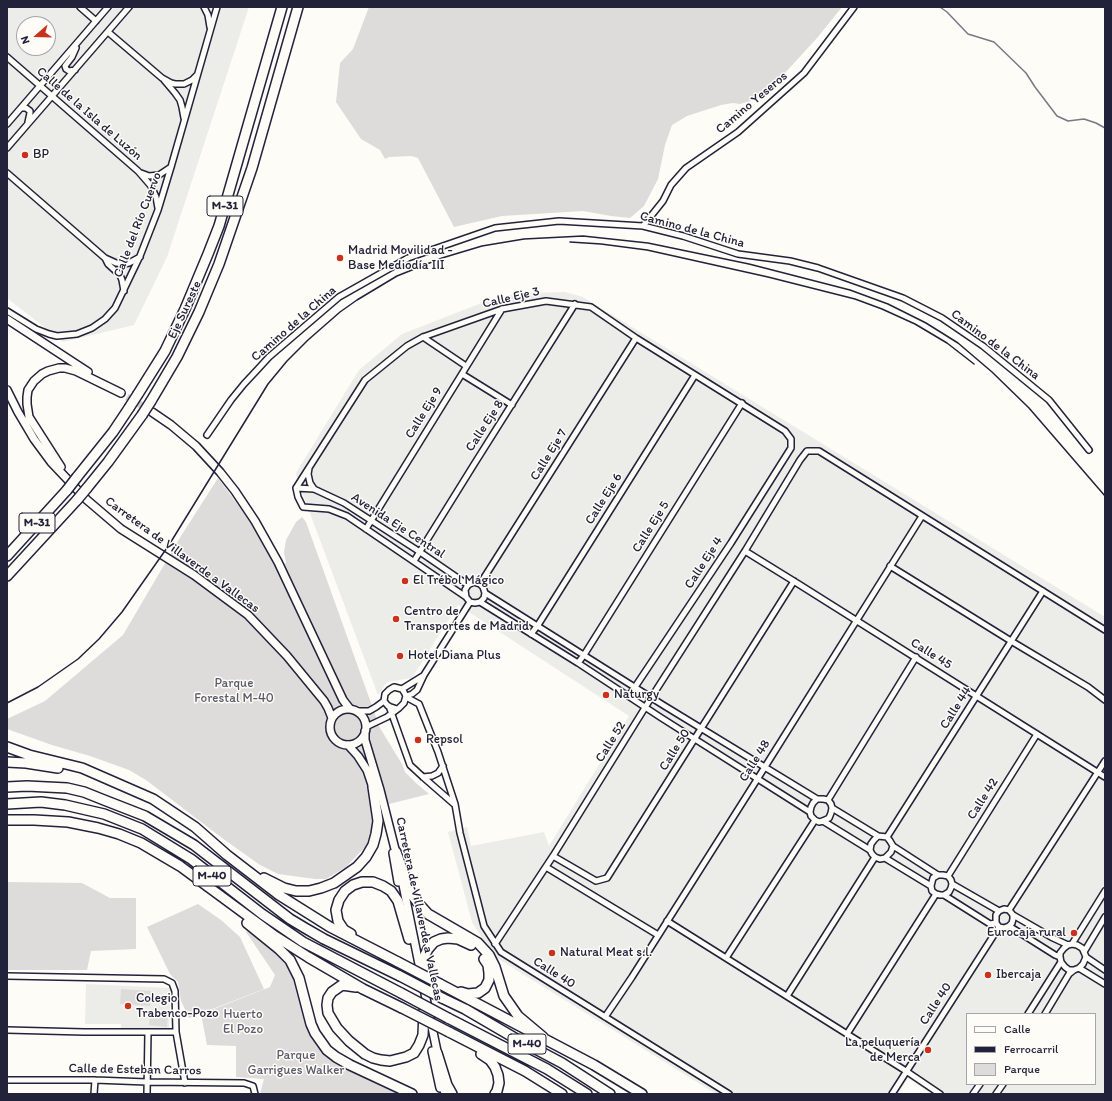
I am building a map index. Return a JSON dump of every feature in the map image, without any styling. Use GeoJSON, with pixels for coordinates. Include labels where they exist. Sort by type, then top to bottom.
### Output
{"type":"FeatureCollection","features":[{"type":"Feature","properties":{"kind":"highway","name":"Eje Sureste"},"geometry":{"type":"LineString","coordinates":[[7,556],[67,490],[113,432],[130,408],[165,350],[185,309],[219,226],[282,7]]}},
{"type":"Feature","properties":{"kind":"highway","name":"Eje Sureste"},"geometry":{"type":"LineString","coordinates":[[7,576],[77,500],[112,456],[142,415],[177,357],[220,264],[252,168],[298,7]]}},
{"type":"Feature","properties":{"kind":"highway"},"geometry":{"type":"LineString","coordinates":[[7,583],[23,560]]}},
{"type":"Feature","properties":{"kind":"highway"},"geometry":{"type":"LineString","coordinates":[[7,747],[29,755],[82,768],[153,799],[195,828],[278,895],[330,927],[542,1037],[594,1065],[642,1094]]}},
{"type":"Feature","properties":{"kind":"highway"},"geometry":{"type":"LineString","coordinates":[[7,762],[51,766],[102,777]]}},
{"type":"Feature","properties":{"kind":"highway"},"geometry":{"type":"LineString","coordinates":[[7,787],[27,786],[67,788],[104,800]]}},
{"type":"Feature","properties":{"kind":"highway"},"geometry":{"type":"LineString","coordinates":[[227,855],[270,882],[284,888],[296,891],[309,891],[334,883],[358,866],[366,857],[373,845],[378,821],[373,787]]}},
{"type":"Feature","properties":{"kind":"highway","name":"M-40"},"geometry":{"type":"LineString","coordinates":[[7,792],[42,791],[66,793],[104,800],[145,816],[194,846],[304,928],[465,1009],[562,1063],[610,1094]]}},
{"type":"Feature","properties":{"kind":"highway","name":"M-40"},"geometry":{"type":"LineString","coordinates":[[7,804],[41,802],[65,805],[104,814],[142,829],[191,860],[262,914],[303,942],[547,1069],[587,1094]]}},
{"type":"Feature","properties":{"kind":"highway"},"geometry":{"type":"LineString","coordinates":[[7,820],[68,822],[119,834],[141,843],[180,866],[275,936],[308,957],[363,989],[525,1071],[562,1094]]}},
{"type":"Feature","properties":{"kind":"highway"},"geometry":{"type":"LineString","coordinates":[[396,852],[411,894],[428,914],[478,943],[489,955],[495,967],[504,996],[518,1016],[542,1037]]}},
{"type":"Feature","properties":{"kind":"highway"},"geometry":{"type":"LineString","coordinates":[[180,866],[202,887],[280,949],[290,960],[299,978],[311,1024],[315,1033],[327,1050],[350,1065],[412,1094]]}},
{"type":"Feature","properties":{"kind":"highway"},"geometry":{"type":"LineString","coordinates":[[380,953],[344,930],[338,921],[336,910],[339,900],[345,892],[354,885],[362,882],[373,882],[391,891],[398,901],[409,939]]}},
{"type":"Feature","properties":{"kind":"highway"},"geometry":{"type":"LineString","coordinates":[[422,984],[424,957],[428,949],[434,942],[441,939],[458,939],[475,948],[483,956],[488,965],[488,980],[485,988],[478,993],[468,994],[449,989]]}},
{"type":"Feature","properties":{"kind":"highway"},"geometry":{"type":"LineString","coordinates":[[363,989],[347,985],[338,987],[328,998],[328,1012],[337,1028],[349,1041],[365,1054],[373,1058],[390,1061],[406,1058],[414,1053],[423,1035],[424,1011]]}},
{"type":"Feature","properties":{"kind":"highway"},"geometry":{"type":"LineString","coordinates":[[461,1038],[490,1060],[495,1067],[499,1084],[494,1094]]}},
{"type":"Feature","properties":{"kind":"highway"},"geometry":{"type":"LineString","coordinates":[[437,1053],[447,1085],[452,1094]]}},
{"type":"Feature","properties":{"kind":"main road"},"geometry":{"type":"LineString","coordinates":[[7,320],[124,395],[76,371],[65,368],[48,371],[38,377],[31,385],[26,404],[29,417],[67,478]]}},
{"type":"Feature","properties":{"kind":"main road","name":"Carretera de Villaverde a Vallecas"},"geometry":{"type":"LineString","coordinates":[[7,390],[34,439],[51,462],[87,500],[121,529],[194,575],[248,615],[287,656],[320,696],[328,708],[332,718]]}},
{"type":"Feature","properties":{"kind":"main road"},"geometry":{"type":"LineString","coordinates":[[152,412],[171,425],[196,446],[230,484],[255,521],[278,562],[343,700],[350,708],[358,712],[365,721],[366,729],[363,736],[354,744],[348,745],[342,744],[333,738],[330,728],[332,718],[339,710],[350,708]]}},
{"type":"Feature","properties":{"kind":"main road","name":"Carretera de Villaverde a Vallecas"},"geometry":{"type":"LineString","coordinates":[[366,729],[365,740],[396,852],[445,1094]]}},
{"type":"Feature","properties":{"kind":"main road","name":"Carretera de Villaverde a Vallecas"},"geometry":{"type":"LineString","coordinates":[[348,745],[358,756],[366,770],[373,787],[393,853],[441,1094]]}},
{"type":"Feature","properties":{"kind":"street"},"geometry":{"type":"LineString","coordinates":[[80,7],[96,21]]}},
{"type":"Feature","properties":{"kind":"street"},"geometry":{"type":"LineString","coordinates":[[7,124],[108,7]]}},
{"type":"Feature","properties":{"kind":"street"},"geometry":{"type":"LineString","coordinates":[[7,148],[129,7]]}},
{"type":"Feature","properties":{"kind":"street"},"geometry":{"type":"LineString","coordinates":[[204,7],[208,15],[210,30]]}},
{"type":"Feature","properties":{"kind":"street","name":"Calle del Río Cuervo"},"geometry":{"type":"LineString","coordinates":[[7,311],[36,329],[57,336],[77,334],[92,328],[105,319],[114,308],[124,291],[140,256],[158,210],[172,167],[217,7]]}},
{"type":"Feature","properties":{"kind":"street","name":"Camino Yeseros"},"geometry":{"type":"LineString","coordinates":[[643,226],[663,201],[671,185],[686,168],[738,132],[804,73],[854,7]]}},
{"type":"Feature","properties":{"kind":"street"},"geometry":{"type":"LineString","coordinates":[[108,32],[162,78],[171,83],[179,85],[188,82],[198,75]]}},
{"type":"Feature","properties":{"kind":"street"},"geometry":{"type":"LineString","coordinates":[[75,70],[69,71],[65,66],[72,57],[78,43]]}},
{"type":"Feature","properties":{"kind":"street","name":"Calle de la Isla de Luzón"},"geometry":{"type":"LineString","coordinates":[[7,57],[138,171],[154,191],[158,210]]}},
{"type":"Feature","properties":{"kind":"street"},"geometry":{"type":"LineString","coordinates":[[162,78],[180,100],[185,121]]}},
{"type":"Feature","properties":{"kind":"street"},"geometry":{"type":"LineString","coordinates":[[21,108],[26,108],[30,111],[28,125]]}},
{"type":"Feature","properties":{"kind":"street","name":"Calle de la Isla de Luzón"},"geometry":{"type":"LineString","coordinates":[[138,171],[155,176],[164,173],[172,167]]}},
{"type":"Feature","properties":{"kind":"street"},"geometry":{"type":"LineString","coordinates":[[7,173],[105,258],[116,263],[124,264],[129,263],[140,256]]}},
{"type":"Feature","properties":{"kind":"street","name":"Camino de la China"},"geometry":{"type":"LineString","coordinates":[[207,435],[244,384],[269,357],[339,297],[408,258],[495,228],[559,221],[643,226],[683,236],[738,254],[818,268],[904,298],[942,318],[983,346],[1049,400],[1089,450]]}},
{"type":"Feature","properties":{"kind":"street"},"geometry":{"type":"LineString","coordinates":[[105,258],[108,264],[120,275],[124,285],[124,291]]}},
{"type":"Feature","properties":{"kind":"street","name":"Calle Eje 3"},"geometry":{"type":"LineString","coordinates":[[296,488],[365,380],[407,346],[423,337],[502,309],[546,301],[591,307],[636,338],[785,431],[791,439]]}},
{"type":"Feature","properties":{"kind":"street","name":"Calle Eje 8"},"geometry":{"type":"LineString","coordinates":[[414,561],[575,304]]}},
{"type":"Feature","properties":{"kind":"street","name":"Calle Eje 9"},"geometry":{"type":"LineString","coordinates":[[366,529],[502,309]]}},
{"type":"Feature","properties":{"kind":"street"},"geometry":{"type":"LineString","coordinates":[[423,337],[466,366]]}},
{"type":"Feature","properties":{"kind":"street","name":"Calle Eje 7"},"geometry":{"type":"LineString","coordinates":[[480,584],[636,338]]}},
{"type":"Feature","properties":{"kind":"street"},"geometry":{"type":"LineString","coordinates":[[462,374],[512,405]]}},
{"type":"Feature","properties":{"kind":"street","name":"Calle Eje 6"},"geometry":{"type":"LineString","coordinates":[[531,634],[695,374]]}},
{"type":"Feature","properties":{"kind":"street","name":"Calle Eje 5"},"geometry":{"type":"LineString","coordinates":[[578,663],[742,403]]}},
{"type":"Feature","properties":{"kind":"street","name":"Calle Eje 4"},"geometry":{"type":"LineString","coordinates":[[630,696],[731,543],[790,448],[791,439]]}},
{"type":"Feature","properties":{"kind":"street","name":"Calle 52"},"geometry":{"type":"LineString","coordinates":[[495,944],[554,856],[645,707],[807,451],[820,452],[922,516]]}},
{"type":"Feature","properties":{"kind":"street"},"geometry":{"type":"LineString","coordinates":[[310,465],[308,474],[310,483],[314,489]]}},
{"type":"Feature","properties":{"kind":"street"},"geometry":{"type":"LineString","coordinates":[[296,488],[314,489]]}},
{"type":"Feature","properties":{"kind":"street","name":"Avenida Eje Central"},"geometry":{"type":"LineString","coordinates":[[296,488],[298,497],[303,506],[329,509],[347,516],[466,597]]}},
{"type":"Feature","properties":{"kind":"street","name":"Avenida Eje Central"},"geometry":{"type":"LineString","coordinates":[[314,489],[344,503],[468,585]]}},
{"type":"Feature","properties":{"kind":"street"},"geometry":{"type":"LineString","coordinates":[[922,516],[1105,630]]}},
{"type":"Feature","properties":{"kind":"street","name":"Calle 48"},"geometry":{"type":"LineString","coordinates":[[605,1016],[765,767],[922,516]]}},
{"type":"Feature","properties":{"kind":"street","name":"Calle 45"},"geometry":{"type":"LineString","coordinates":[[745,551],[1105,777]]}},
{"type":"Feature","properties":{"kind":"street"},"geometry":{"type":"LineString","coordinates":[[890,566],[1088,687],[1105,700]]}},
{"type":"Feature","properties":{"kind":"street"},"geometry":{"type":"LineString","coordinates":[[480,602],[484,598],[484,587],[474,582],[468,585],[465,590],[466,597],[470,602],[480,602],[578,663],[810,812],[811,816],[815,820],[819,822],[829,818],[832,808]]}},
{"type":"Feature","properties":{"kind":"street","name":"Calle 50"},"geometry":{"type":"LineString","coordinates":[[554,856],[596,881],[607,878],[794,582]]}},
{"type":"Feature","properties":{"kind":"street","name":"Calle 44"},"geometry":{"type":"LineString","coordinates":[[887,837],[1043,591]]}},
{"type":"Feature","properties":{"kind":"street"},"geometry":{"type":"LineString","coordinates":[[485,593],[538,625],[651,698],[817,799]]}},
{"type":"Feature","properties":{"kind":"street"},"geometry":{"type":"LineString","coordinates":[[366,729],[388,717],[404,703],[406,697],[417,690],[424,675],[470,602]]}},
{"type":"Feature","properties":{"kind":"street"},"geometry":{"type":"LineString","coordinates":[[828,800],[916,657]]}},
{"type":"Feature","properties":{"kind":"street"},"geometry":{"type":"LineString","coordinates":[[358,712],[369,711],[384,701],[385,694],[389,690],[394,688],[402,689],[424,675]]}},
{"type":"Feature","properties":{"kind":"street"},"geometry":{"type":"LineString","coordinates":[[402,689],[406,697],[419,704]]}},
{"type":"Feature","properties":{"kind":"street","name":"Calle 40"},"geometry":{"type":"LineString","coordinates":[[417,690],[419,704],[438,752],[455,804],[460,833],[484,926],[501,952],[729,1094]]}},
{"type":"Feature","properties":{"kind":"street"},"geometry":{"type":"LineString","coordinates":[[384,701],[388,706],[397,709]]}},
{"type":"Feature","properties":{"kind":"street"},"geometry":{"type":"LineString","coordinates":[[389,706],[410,765],[455,804]]}},
{"type":"Feature","properties":{"kind":"street","name":"Calle 42"},"geometry":{"type":"LineString","coordinates":[[948,876],[1037,734]]}},
{"type":"Feature","properties":{"kind":"street"},"geometry":{"type":"LineString","coordinates":[[1009,910],[1105,761]]}},
{"type":"Feature","properties":{"kind":"street"},"geometry":{"type":"LineString","coordinates":[[423,777],[432,776],[438,773],[443,766]]}},
{"type":"Feature","properties":{"kind":"street"},"geometry":{"type":"LineString","coordinates":[[810,812],[813,803],[817,799],[823,798],[828,800],[832,808],[878,836],[887,837],[893,846],[938,875],[948,876],[951,880],[952,888],[944,895],[940,896],[936,894],[932,891],[930,886],[885,858],[880,859],[875,857],[870,850],[824,821]]}},
{"type":"Feature","properties":{"kind":"street"},"geometry":{"type":"LineString","coordinates":[[726,958],[815,820]]}},
{"type":"Feature","properties":{"kind":"street"},"geometry":{"type":"LineString","coordinates":[[870,850],[871,844],[878,836]]}},
{"type":"Feature","properties":{"kind":"street"},"geometry":{"type":"LineString","coordinates":[[885,858],[891,852],[893,846]]}},
{"type":"Feature","properties":{"kind":"street"},"geometry":{"type":"LineString","coordinates":[[787,996],[875,857]]}},
{"type":"Feature","properties":{"kind":"street"},"geometry":{"type":"LineString","coordinates":[[546,867],[658,935]]}},
{"type":"Feature","properties":{"kind":"street"},"geometry":{"type":"LineString","coordinates":[[930,886],[934,878],[938,875]]}},
{"type":"Feature","properties":{"kind":"street"},"geometry":{"type":"LineString","coordinates":[[952,884],[999,911],[1009,910]]}},
{"type":"Feature","properties":{"kind":"street"},"geometry":{"type":"LineString","coordinates":[[1029,1013],[1060,960],[1060,952],[1070,944],[1105,891]]}},
{"type":"Feature","properties":{"kind":"street"},"geometry":{"type":"LineString","coordinates":[[847,1034],[936,894]]}},
{"type":"Feature","properties":{"kind":"street"},"geometry":{"type":"LineString","coordinates":[[944,895],[990,924],[1004,928],[1012,923],[1013,915]]}},
{"type":"Feature","properties":{"kind":"street"},"geometry":{"type":"LineString","coordinates":[[1009,910],[1013,915],[1053,938],[1077,945],[1082,948],[1086,958],[1105,970]]}},
{"type":"Feature","properties":{"kind":"street"},"geometry":{"type":"LineString","coordinates":[[997,925],[996,915],[999,911]]}},
{"type":"Feature","properties":{"kind":"street"},"geometry":{"type":"LineString","coordinates":[[1084,952],[1105,917]]}},
{"type":"Feature","properties":{"kind":"street"},"geometry":{"type":"LineString","coordinates":[[667,921],[906,1071],[940,1094]]}},
{"type":"Feature","properties":{"kind":"street","name":"Calle 40"},"geometry":{"type":"LineString","coordinates":[[892,1094],[997,925]]}},
{"type":"Feature","properties":{"kind":"street"},"geometry":{"type":"LineString","coordinates":[[1009,926],[1055,955],[1065,968],[1069,970],[1076,969],[1105,984]]}},
{"type":"Feature","properties":{"kind":"street"},"geometry":{"type":"LineString","coordinates":[[1046,1013],[1069,974],[1083,964],[1086,958]]}},
{"type":"Feature","properties":{"kind":"street"},"geometry":{"type":"LineString","coordinates":[[7,976],[164,979],[172,983],[175,991],[176,1032],[185,1083]]}},
{"type":"Feature","properties":{"kind":"street"},"geometry":{"type":"LineString","coordinates":[[7,1030],[176,1032]]}},
{"type":"Feature","properties":{"kind":"street"},"geometry":{"type":"LineString","coordinates":[[146,1094],[148,1032]]}},
{"type":"Feature","properties":{"kind":"street","name":"Calle de Esteban Carros"},"geometry":{"type":"LineString","coordinates":[[7,1080],[244,1083],[253,1086],[255,1094]]}},
{"type":"Feature","properties":{"kind":"street"},"geometry":{"type":"LineString","coordinates":[[94,1094],[95,1080]]}},
{"type":"Feature","properties":{"kind":"street"},"geometry":{"type":"LineString","coordinates":[[973,1094],[979,1085]]}},
{"type":"Feature","properties":{"kind":"street"},"geometry":{"type":"LineString","coordinates":[[996,1094],[1001,1085]]}},
{"type":"Feature","properties":{"kind":"shaded area"},"geometry":{"type":"Polygon","coordinates":[[[7,7],[249,7],[167,257],[134,325],[63,342],[7,298],[7,7]]]}},
{"type":"Feature","properties":{"kind":"shaded area"},"geometry":{"type":"Polygon","coordinates":[[[565,292],[583,297],[1105,617],[1105,1094],[931,1094],[908,1078],[898,1094],[716,1094],[497,958],[486,945],[472,922],[448,832],[467,827],[471,846],[544,832],[549,846],[629,716],[458,605],[412,678],[387,682],[378,695],[296,473],[359,370],[402,334],[492,299],[521,293],[565,292]]]}},
{"type":"Feature","properties":{"kind":"shaded area","name":"Colegio Trabenco-Pozo"},"geometry":{"type":"Polygon","coordinates":[[[86,984],[171,988],[169,1028],[121,1029],[121,1024],[85,1024],[86,984]]]}},
{"type":"Feature","properties":{"kind":"green space"},"geometry":{"type":"Polygon","coordinates":[[[369,7],[842,7],[817,38],[760,98],[740,104],[733,103],[721,105],[687,116],[672,125],[665,145],[658,179],[644,206],[630,218],[583,211],[502,216],[454,227],[418,158],[411,156],[389,157],[385,159],[380,150],[361,139],[336,102],[340,63],[353,49],[369,7]]]}},
{"type":"Feature","properties":{"kind":"green space","name":"Parque Forestal M-40"},"geometry":{"type":"Polygon","coordinates":[[[218,478],[250,521],[277,568],[286,563],[284,552],[286,540],[296,522],[302,517],[306,522],[380,728],[402,764],[405,772],[429,794],[373,808],[371,834],[367,845],[346,867],[326,879],[278,874],[260,865],[146,780],[129,770],[7,729],[7,719],[45,701],[123,635],[181,536],[218,478]]]}},
{"type":"Feature","properties":{"kind":"green space"},"geometry":{"type":"Polygon","coordinates":[[[7,882],[82,883],[110,898],[136,898],[136,949],[91,951],[87,970],[7,970],[7,882]]]}},
{"type":"Feature","properties":{"kind":"green space"},"geometry":{"type":"Polygon","coordinates":[[[198,904],[221,920],[240,937],[264,989],[189,1018],[181,1001],[178,982],[170,974],[147,927],[198,904]]]}},
{"type":"Feature","properties":{"kind":"green space","name":"Parque Garrigues Walker"},"geometry":{"type":"Polygon","coordinates":[[[250,930],[278,953],[289,967],[295,981],[307,1026],[314,1040],[327,1055],[403,1094],[260,1094],[264,1079],[236,1077],[236,1046],[207,1045],[201,1014],[270,987],[275,975],[246,932],[250,930]]]}},
{"type":"Feature","properties":{"kind":"green space"},"geometry":{"type":"Polygon","coordinates":[[[121,989],[151,991],[150,1006],[120,1004],[121,989]]]}},
{"type":"Feature","properties":{"kind":"green space"},"geometry":{"type":"Polygon","coordinates":[[[150,1011],[168,1012],[167,1027],[149,1025],[150,1011]]]}},
{"type":"Feature","properties":{"kind":"waterway"},"geometry":{"type":"LineString","coordinates":[[940,7],[947,12],[968,34],[994,42],[1026,73],[1057,116],[1068,121],[1084,119],[1105,128]]}},
{"type":"Feature","properties":{"kind":"tunnel"},"geometry":{"type":"LineString","coordinates":[[127,397],[151,411]]}},
{"type":"Feature","properties":{"kind":"railway"},"geometry":{"type":"LineString","coordinates":[[7,703],[38,687],[78,659],[99,639],[122,612],[169,545],[268,384],[287,361],[308,340],[340,312],[397,276],[442,258],[482,246],[524,239],[583,236],[648,243],[749,264],[850,290],[888,304],[926,323],[958,343],[992,372],[1029,408],[1105,496]]}},
{"type":"Feature","properties":{"kind":"railway"},"geometry":{"type":"LineString","coordinates":[[570,242],[601,244],[647,250],[768,277],[855,299],[915,324],[947,343],[974,364]]}},
{"type":"Feature","properties":{"kind":"place","name":"BP"},"geometry":{"type":"Point","coordinates":[25,155]}},
{"type":"Feature","properties":{"kind":"place","name":"Madrid Movilidad - Base Mediodía III"},"geometry":{"type":"Point","coordinates":[340,258]}},
{"type":"Feature","properties":{"kind":"place","name":"El Trébol Mágico"},"geometry":{"type":"Point","coordinates":[405,581]}},
{"type":"Feature","properties":{"kind":"place","name":"Centro de Transportes de Madrid"},"geometry":{"type":"Point","coordinates":[396,619]}},
{"type":"Feature","properties":{"kind":"place","name":"Hotel Diana Plus"},"geometry":{"type":"Point","coordinates":[400,656]}},
{"type":"Feature","properties":{"kind":"place","name":"Naturgy"},"geometry":{"type":"Point","coordinates":[606,695]}},
{"type":"Feature","properties":{"kind":"place","name":"Repsol"},"geometry":{"type":"Point","coordinates":[418,740]}},
{"type":"Feature","properties":{"kind":"place","name":"Eurocaja rural"},"geometry":{"type":"Point","coordinates":[1074,933]}},
{"type":"Feature","properties":{"kind":"place","name":"Natural Meat s.l."},"geometry":{"type":"Point","coordinates":[552,953]}},
{"type":"Feature","properties":{"kind":"place","name":"Ibercaja"},"geometry":{"type":"Point","coordinates":[988,975]}},
{"type":"Feature","properties":{"kind":"place","name":"Colegio Trabenco-Pozo"},"geometry":{"type":"Point","coordinates":[128,1006]}},
{"type":"Feature","properties":{"kind":"place","name":"La peluquería de Merca"},"geometry":{"type":"Point","coordinates":[928,1050]}},
{"type":"Feature","properties":{"kind":"park label","name":"Huerto El Pozo"},"geometry":{"type":"Point","coordinates":[243,1022]}}]}
